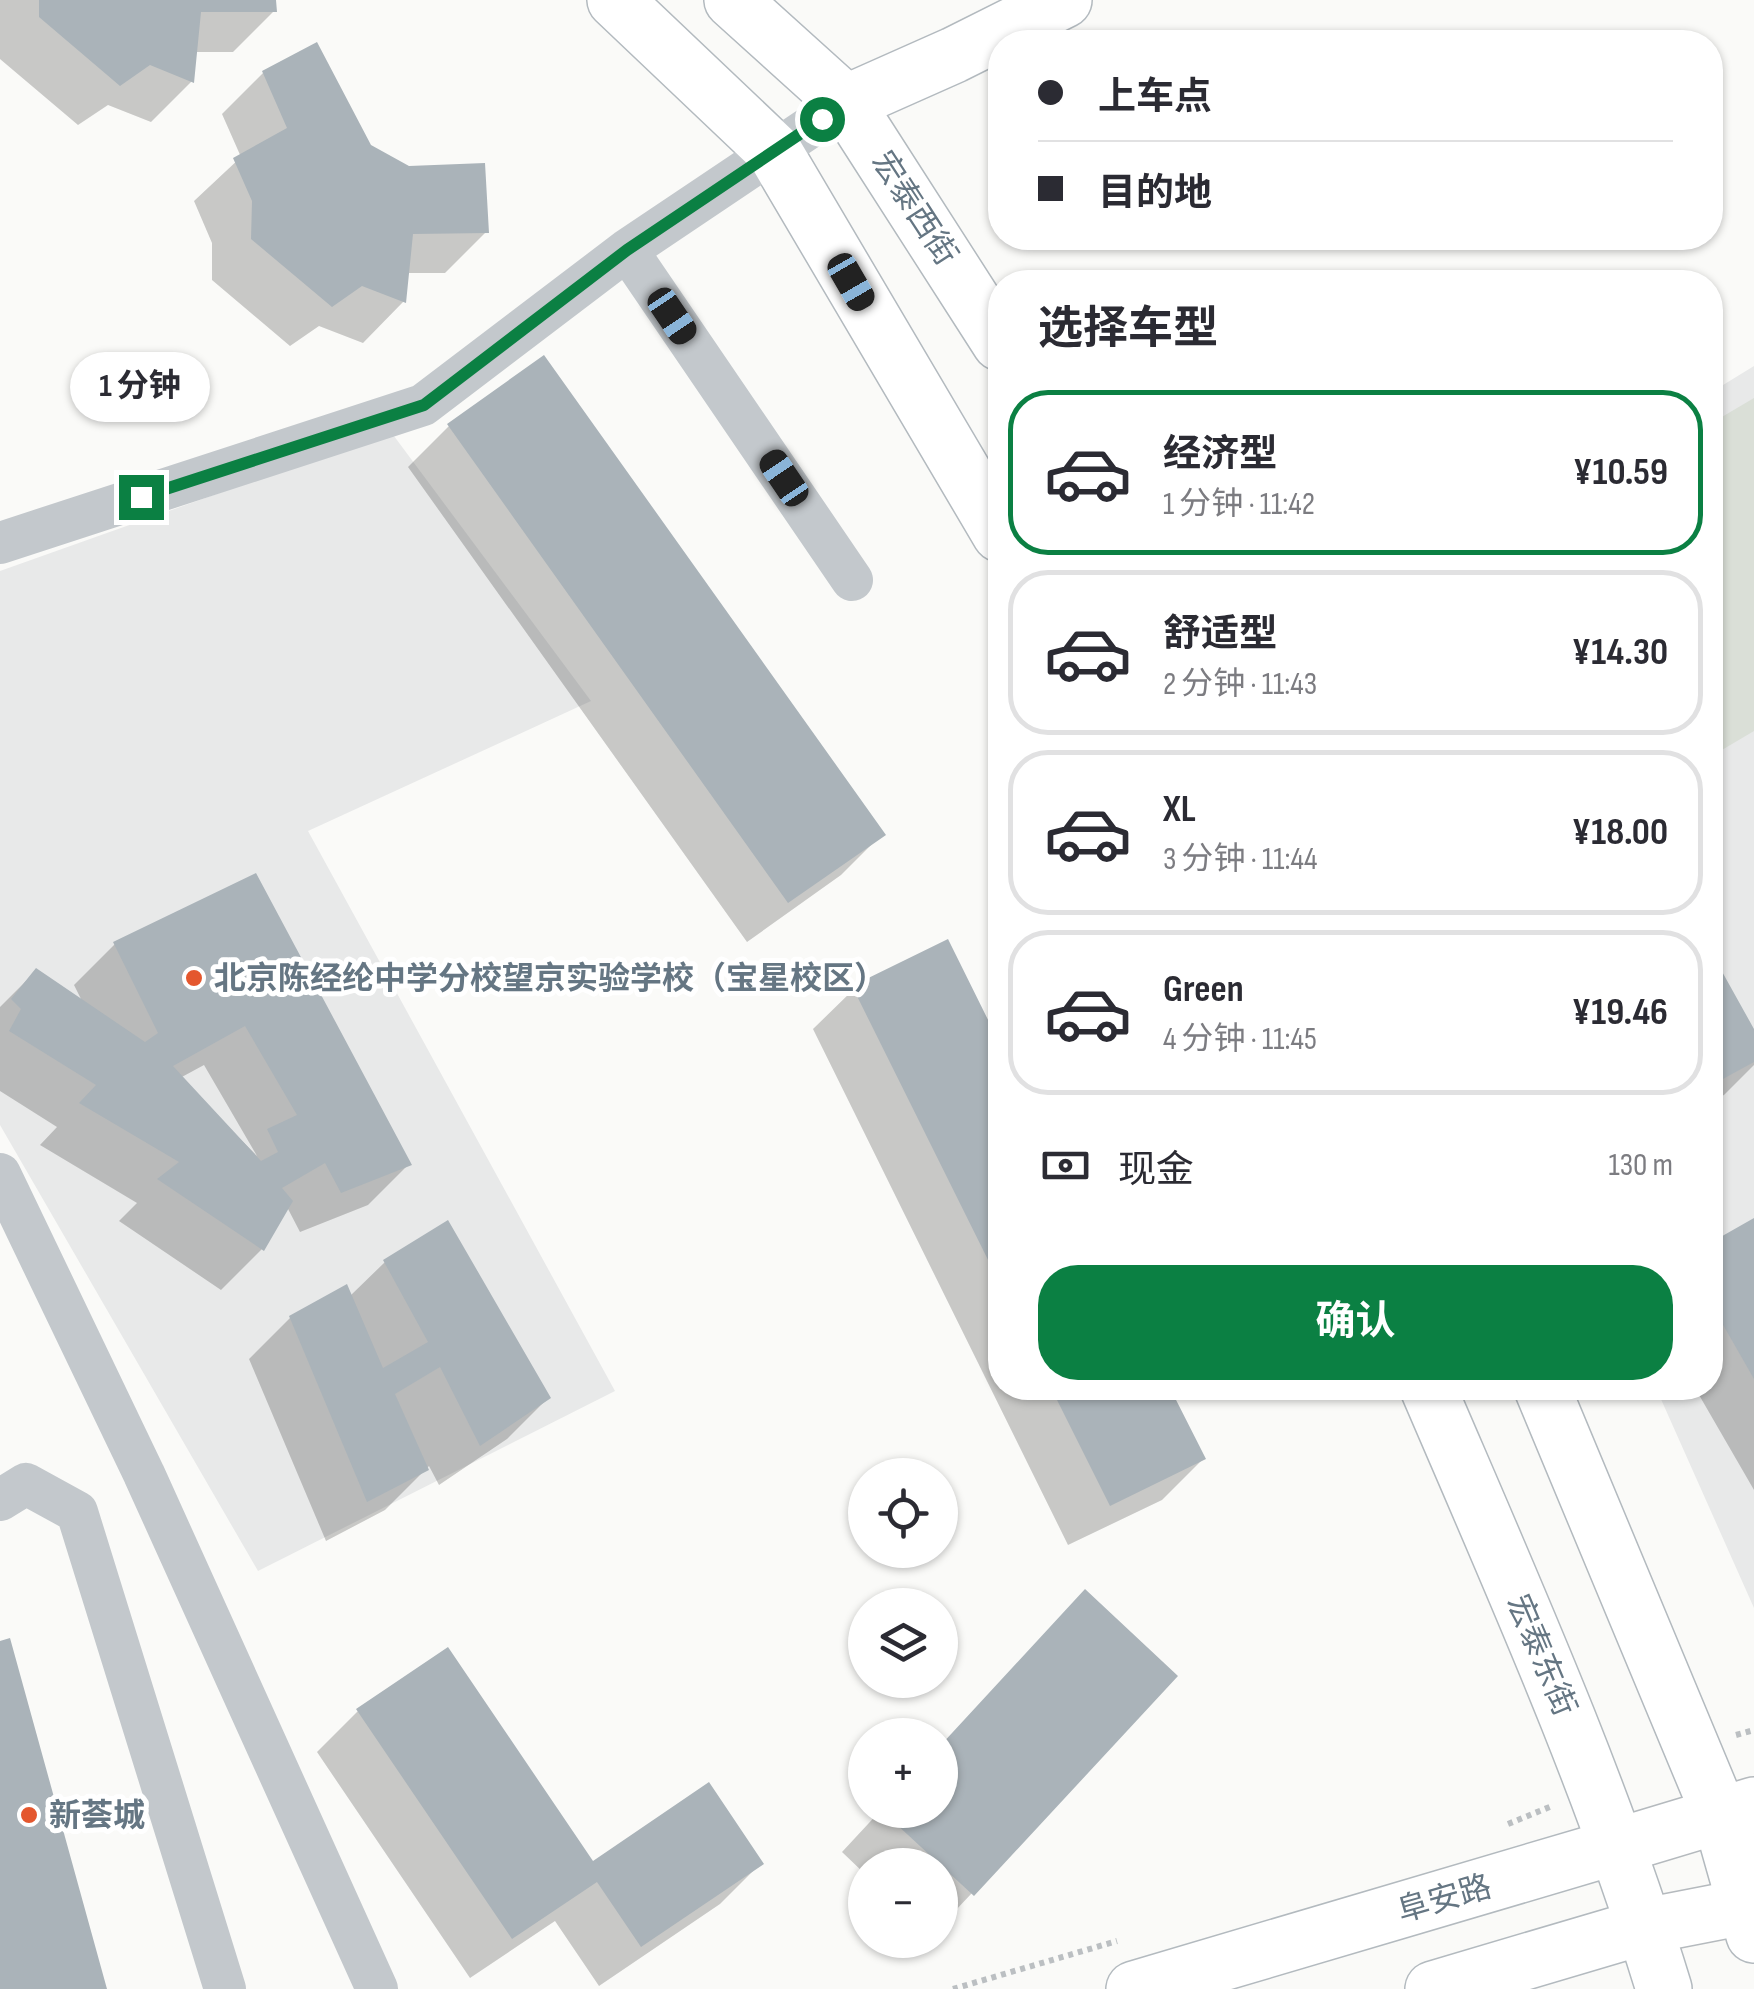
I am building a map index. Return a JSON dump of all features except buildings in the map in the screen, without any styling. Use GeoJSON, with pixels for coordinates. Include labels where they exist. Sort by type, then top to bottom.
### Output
{"type":"FeatureCollection","features":[{"type":"Feature","properties":{"kind":"main road"},"geometry":{"type":"LineString","coordinates":[[614,0],[774,151],[988,514]]}},
{"type":"Feature","properties":{"kind":"main road","name":"宏泰西街"},"geometry":{"type":"LineString","coordinates":[[732,0],[846,103],[988,324]]}},
{"type":"Feature","properties":{"kind":"main road"},"geometry":{"type":"LineString","coordinates":[[1004,30],[1064,0]]}},
{"type":"Feature","properties":{"kind":"main road"},"geometry":{"type":"LineString","coordinates":[[846,103],[988,38]]}},
{"type":"Feature","properties":{"kind":"main road","name":"宏泰东街"},"geometry":{"type":"LineString","coordinates":[[1433,1400],[1596,1788],[1646,1926],[1664,1989]]}},
{"type":"Feature","properties":{"kind":"main road"},"geometry":{"type":"LineString","coordinates":[[1433,1989],[1646,1926],[1752,1916],[1737,1810],[1692,1747],[1547,1400]]}},
{"type":"Feature","properties":{"kind":"main road","name":"阜安路"},"geometry":{"type":"LineString","coordinates":[[1128,1964],[1618,1846],[1737,1810]]}},
{"type":"Feature","properties":{"kind":"street"},"geometry":{"type":"LineString","coordinates":[[0,543],[424,405],[627,250],[846,103]]}},
{"type":"Feature","properties":{"kind":"street"},"geometry":{"type":"LineString","coordinates":[[627,250],[852,580]]}},
{"type":"Feature","properties":{"kind":"street"},"geometry":{"type":"LineString","coordinates":[[0,1174],[144,1474],[377,1989]]}},
{"type":"Feature","properties":{"kind":"street"},"geometry":{"type":"LineString","coordinates":[[0,1500],[26,1484],[77,1512],[226,1989]]}},
{"type":"Feature","properties":{"kind":"path"},"geometry":{"type":"LineString","coordinates":[[1692,1747],[1754,1730]]}},
{"type":"Feature","properties":{"kind":"path"},"geometry":{"type":"LineString","coordinates":[[1496,1829],[1596,1788]]}},
{"type":"Feature","properties":{"kind":"path"},"geometry":{"type":"LineString","coordinates":[[953,1989],[1128,1964]]}},
{"type":"Feature","properties":{"kind":"shaded area"},"geometry":{"type":"Polygon","coordinates":[[[1754,366],[1754,1608],[1661,1400],[1723,1400],[1723,385],[1754,366]]]}},
{"type":"Feature","properties":{"kind":"shaded area"},"geometry":{"type":"Polygon","coordinates":[[[1754,398],[1754,731],[1723,749],[1723,416],[1754,398]]]}},
{"type":"Feature","properties":{"kind":"shaded area","name":"北京陈经纶中学分校望京实验学校（宝星校区）"},"geometry":{"type":"Polygon","coordinates":[[[391,432],[591,701],[308,831],[615,1391],[258,1571],[0,1125],[0,571],[391,432]]]}},
{"type":"Feature","properties":{"kind":"place","name":"北京陈经纶中学分校望京实验学校（宝星校区）"},"geometry":{"type":"Point","coordinates":[194,978]}},
{"type":"Feature","properties":{"kind":"place","name":"新荟城"},"geometry":{"type":"Point","coordinates":[29,1815]}},
{"type":"Feature","properties":{"kind":"route"},"geometry":{"type":"LineString","coordinates":[[141,497],[424,405],[627,250],[822,119]]}}]}
